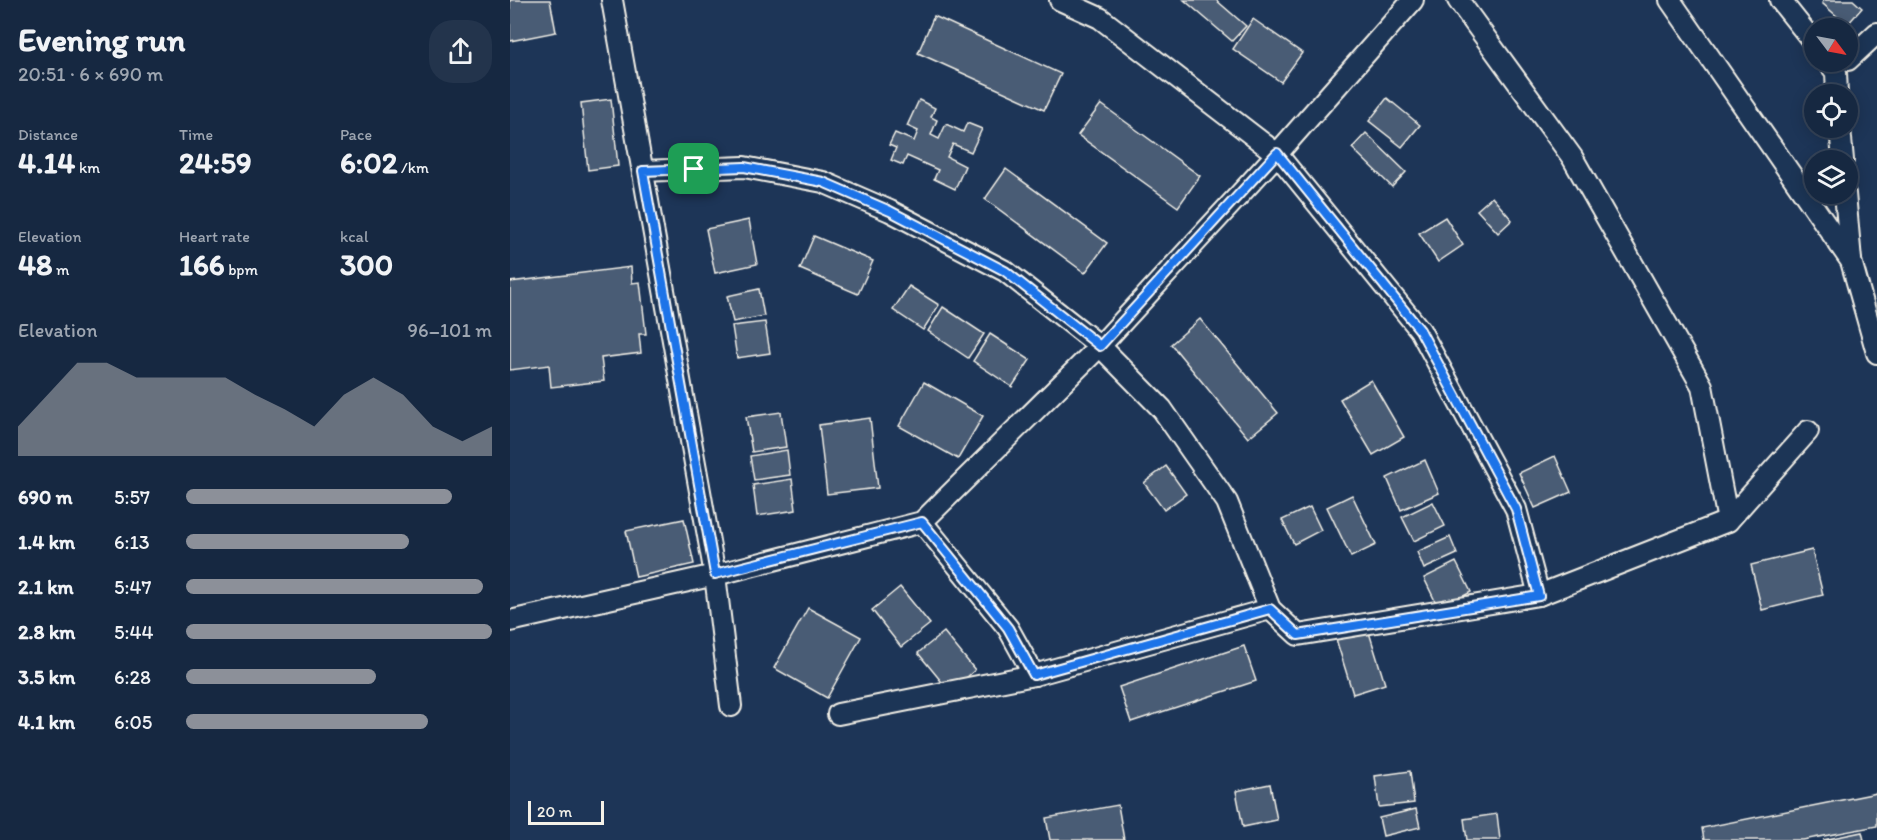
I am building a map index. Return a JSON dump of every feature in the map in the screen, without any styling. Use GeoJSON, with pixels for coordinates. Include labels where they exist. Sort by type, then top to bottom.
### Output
{"type":"FeatureCollection","features":[{"type":"Feature","properties":{"kind":"street"},"geometry":{"type":"LineString","coordinates":[[612,0],[715,574],[731,706]]}},
{"type":"Feature","properties":{"kind":"street"},"geometry":{"type":"LineString","coordinates":[[1060,0],[1100,18],[1277,153],[1420,330],[1516,509],[1539,596]]}},
{"type":"Feature","properties":{"kind":"street"},"geometry":{"type":"LineString","coordinates":[[510,621],[715,574],[922,522],[1100,346],[1413,0]]}},
{"type":"Feature","properties":{"kind":"street"},"geometry":{"type":"LineString","coordinates":[[1458,0],[1572,157],[1702,386],[1728,521]]}},
{"type":"Feature","properties":{"kind":"street"},"geometry":{"type":"LineString","coordinates":[[1670,0],[1851,261]]}},
{"type":"Feature","properties":{"kind":"street"},"geometry":{"type":"LineString","coordinates":[[1780,0],[1804,30]]}},
{"type":"Feature","properties":{"kind":"street"},"geometry":{"type":"LineString","coordinates":[[1858,49],[1877,33]]}},
{"type":"Feature","properties":{"kind":"street"},"geometry":{"type":"LineString","coordinates":[[643,171],[744,167],[823,182],[890,211],[1005,271],[1100,346],[1162,409],[1227,502],[1270,609],[1298,635],[1539,596],[1728,521],[1808,431]]}},
{"type":"Feature","properties":{"kind":"street"},"geometry":{"type":"LineString","coordinates":[[1846,204],[1851,261],[1877,353]]}},
{"type":"Feature","properties":{"kind":"street"},"geometry":{"type":"LineString","coordinates":[[922,522],[1008,628],[1034,675]]}},
{"type":"Feature","properties":{"kind":"street"},"geometry":{"type":"LineString","coordinates":[[838,714],[1034,675],[1270,609]]}},
{"type":"Feature","properties":{"kind":"building"},"geometry":{"type":"Polygon","coordinates":[[[510,0],[550,0],[556,32],[510,41],[510,0]]]}},
{"type":"Feature","properties":{"kind":"building"},"geometry":{"type":"Polygon","coordinates":[[[1184,0],[1216,0],[1246,26],[1232,41],[1184,0]]]}},
{"type":"Feature","properties":{"kind":"building"},"geometry":{"type":"Polygon","coordinates":[[[1824,0],[1853,0],[1862,8],[1853,18],[1839,18],[1822,3],[1824,0]]]}},
{"type":"Feature","properties":{"kind":"building"},"geometry":{"type":"Polygon","coordinates":[[[934,16],[1061,74],[1044,110],[918,53],[934,16]]]}},
{"type":"Feature","properties":{"kind":"building"},"geometry":{"type":"Polygon","coordinates":[[[1253,19],[1302,53],[1281,82],[1233,49],[1253,19]]]}},
{"type":"Feature","properties":{"kind":"building"},"geometry":{"type":"Polygon","coordinates":[[[1387,98],[1420,125],[1402,147],[1369,121],[1387,98]]]}},
{"type":"Feature","properties":{"kind":"building"},"geometry":{"type":"Polygon","coordinates":[[[611,99],[618,166],[588,170],[581,103],[611,99]]]}},
{"type":"Feature","properties":{"kind":"building"},"geometry":{"type":"Polygon","coordinates":[[[919,100],[935,108],[931,117],[937,120],[931,135],[939,139],[946,124],[963,132],[967,123],[982,129],[971,152],[953,144],[947,157],[965,166],[955,189],[934,179],[938,170],[907,156],[903,165],[891,160],[896,148],[889,145],[895,133],[914,141],[918,131],[907,126],[919,100]]]}},
{"type":"Feature","properties":{"kind":"building"},"geometry":{"type":"Polygon","coordinates":[[[1101,104],[1200,176],[1178,207],[1078,135],[1101,104]]]}},
{"type":"Feature","properties":{"kind":"building"},"geometry":{"type":"Polygon","coordinates":[[[1366,133],[1406,172],[1392,187],[1352,148],[1366,133]]]}},
{"type":"Feature","properties":{"kind":"building"},"geometry":{"type":"Polygon","coordinates":[[[1006,169],[1107,243],[1085,273],[985,199],[1006,169]]]}},
{"type":"Feature","properties":{"kind":"building"},"geometry":{"type":"Polygon","coordinates":[[[1492,197],[1512,220],[1498,233],[1477,210],[1492,197]]]}},
{"type":"Feature","properties":{"kind":"building"},"geometry":{"type":"Polygon","coordinates":[[[1445,217],[1463,245],[1438,262],[1419,233],[1445,217]]]}},
{"type":"Feature","properties":{"kind":"building"},"geometry":{"type":"Polygon","coordinates":[[[749,220],[757,264],[715,273],[706,229],[749,220]]]}},
{"type":"Feature","properties":{"kind":"building"},"geometry":{"type":"Polygon","coordinates":[[[814,236],[873,261],[858,294],[800,269],[814,236]]]}},
{"type":"Feature","properties":{"kind":"building"},"geometry":{"type":"Polygon","coordinates":[[[631,267],[632,283],[640,282],[646,334],[639,334],[641,353],[601,358],[604,381],[551,387],[549,365],[510,370],[510,282],[631,267]]]}},
{"type":"Feature","properties":{"kind":"building"},"geometry":{"type":"Polygon","coordinates":[[[909,286],[939,305],[923,330],[893,310],[909,286]]]}},
{"type":"Feature","properties":{"kind":"building"},"geometry":{"type":"Polygon","coordinates":[[[759,289],[764,316],[733,322],[727,296],[759,289]]]}},
{"type":"Feature","properties":{"kind":"building"},"geometry":{"type":"Polygon","coordinates":[[[943,307],[984,334],[968,358],[928,331],[943,307]]]}},
{"type":"Feature","properties":{"kind":"building"},"geometry":{"type":"Polygon","coordinates":[[[1200,319],[1278,413],[1248,438],[1171,344],[1200,319]]]}},
{"type":"Feature","properties":{"kind":"building"},"geometry":{"type":"Polygon","coordinates":[[[765,322],[770,353],[737,358],[732,326],[765,322]]]}},
{"type":"Feature","properties":{"kind":"building"},"geometry":{"type":"Polygon","coordinates":[[[990,334],[1030,360],[1012,387],[973,361],[990,334]]]}},
{"type":"Feature","properties":{"kind":"building"},"geometry":{"type":"Polygon","coordinates":[[[1371,380],[1404,437],[1373,455],[1340,399],[1371,380]]]}},
{"type":"Feature","properties":{"kind":"building"},"geometry":{"type":"Polygon","coordinates":[[[924,382],[983,416],[958,459],[899,426],[924,382]]]}},
{"type":"Feature","properties":{"kind":"building"},"geometry":{"type":"Polygon","coordinates":[[[781,412],[786,447],[752,452],[746,417],[781,412]]]}},
{"type":"Feature","properties":{"kind":"building"},"geometry":{"type":"Polygon","coordinates":[[[870,418],[878,488],[827,494],[819,425],[870,418]]]}},
{"type":"Feature","properties":{"kind":"building"},"geometry":{"type":"Polygon","coordinates":[[[787,450],[790,475],[754,480],[750,456],[787,450]]]}},
{"type":"Feature","properties":{"kind":"building"},"geometry":{"type":"Polygon","coordinates":[[[1555,456],[1571,492],[1535,508],[1519,473],[1555,456]]]}},
{"type":"Feature","properties":{"kind":"building"},"geometry":{"type":"Polygon","coordinates":[[[1425,460],[1439,493],[1401,510],[1387,478],[1425,460]]]}},
{"type":"Feature","properties":{"kind":"building"},"geometry":{"type":"Polygon","coordinates":[[[1166,466],[1186,494],[1164,510],[1144,483],[1166,466]]]}},
{"type":"Feature","properties":{"kind":"building"},"geometry":{"type":"Polygon","coordinates":[[[792,479],[796,510],[757,516],[753,485],[792,479]]]}},
{"type":"Feature","properties":{"kind":"building"},"geometry":{"type":"Polygon","coordinates":[[[1352,495],[1376,545],[1351,557],[1327,507],[1352,495]]]}},
{"type":"Feature","properties":{"kind":"building"},"geometry":{"type":"Polygon","coordinates":[[[1433,502],[1445,526],[1414,541],[1402,517],[1433,502]]]}},
{"type":"Feature","properties":{"kind":"building"},"geometry":{"type":"Polygon","coordinates":[[[1310,507],[1321,530],[1294,544],[1282,520],[1310,507]]]}},
{"type":"Feature","properties":{"kind":"building"},"geometry":{"type":"Polygon","coordinates":[[[684,519],[694,564],[636,577],[626,531],[684,519]]]}},
{"type":"Feature","properties":{"kind":"building"},"geometry":{"type":"Polygon","coordinates":[[[1450,537],[1457,554],[1424,569],[1417,552],[1450,537]]]}},
{"type":"Feature","properties":{"kind":"building"},"geometry":{"type":"Polygon","coordinates":[[[1812,550],[1823,595],[1762,610],[1751,565],[1812,550]]]}},
{"type":"Feature","properties":{"kind":"building"},"geometry":{"type":"Polygon","coordinates":[[[1456,562],[1471,592],[1439,609],[1424,578],[1456,562]]]}},
{"type":"Feature","properties":{"kind":"building"},"geometry":{"type":"Polygon","coordinates":[[[900,587],[930,624],[901,647],[872,610],[900,587]]]}},
{"type":"Feature","properties":{"kind":"building"},"geometry":{"type":"Polygon","coordinates":[[[808,608],[861,637],[827,698],[774,668],[808,608]]]}},
{"type":"Feature","properties":{"kind":"building"},"geometry":{"type":"Polygon","coordinates":[[[1368,629],[1385,684],[1353,694],[1336,639],[1368,629]]]}},
{"type":"Feature","properties":{"kind":"building"},"geometry":{"type":"Polygon","coordinates":[[[944,632],[975,670],[950,692],[918,653],[944,632]]]}},
{"type":"Feature","properties":{"kind":"building"},"geometry":{"type":"Polygon","coordinates":[[[1244,646],[1256,681],[1131,722],[1119,687],[1244,646]]]}},
{"type":"Feature","properties":{"kind":"building"},"geometry":{"type":"Polygon","coordinates":[[[1410,771],[1414,803],[1379,807],[1375,776],[1410,771]]]}},
{"type":"Feature","properties":{"kind":"building"},"geometry":{"type":"Polygon","coordinates":[[[1270,784],[1277,820],[1243,827],[1236,791],[1270,784]]]}},
{"type":"Feature","properties":{"kind":"building"},"geometry":{"type":"Polygon","coordinates":[[[1877,793],[1877,826],[1803,840],[1704,840],[1702,828],[1877,793]]]}},
{"type":"Feature","properties":{"kind":"building"},"geometry":{"type":"Polygon","coordinates":[[[1118,805],[1124,840],[1050,840],[1046,818],[1118,805]]]}},
{"type":"Feature","properties":{"kind":"building"},"geometry":{"type":"Polygon","coordinates":[[[1416,809],[1420,827],[1383,836],[1379,818],[1416,809]]]}},
{"type":"Feature","properties":{"kind":"building"},"geometry":{"type":"Polygon","coordinates":[[[1497,814],[1500,840],[1467,840],[1464,819],[1497,814]]]}},
{"type":"Feature","properties":{"kind":"building"},"geometry":{"type":"Polygon","coordinates":[[[1862,832],[1864,840],[1823,840],[1862,832]]]}},
{"type":"Feature","properties":{"kind":"route"},"geometry":{"type":"LineString","coordinates":[[1277,153],[1420,330],[1516,509],[1539,596],[1298,635],[1270,609],[1034,675],[1008,628],[922,522],[715,574],[643,171],[694,169],[744,167],[823,182],[890,211],[1005,271],[1100,346],[1277,153]]}}]}
